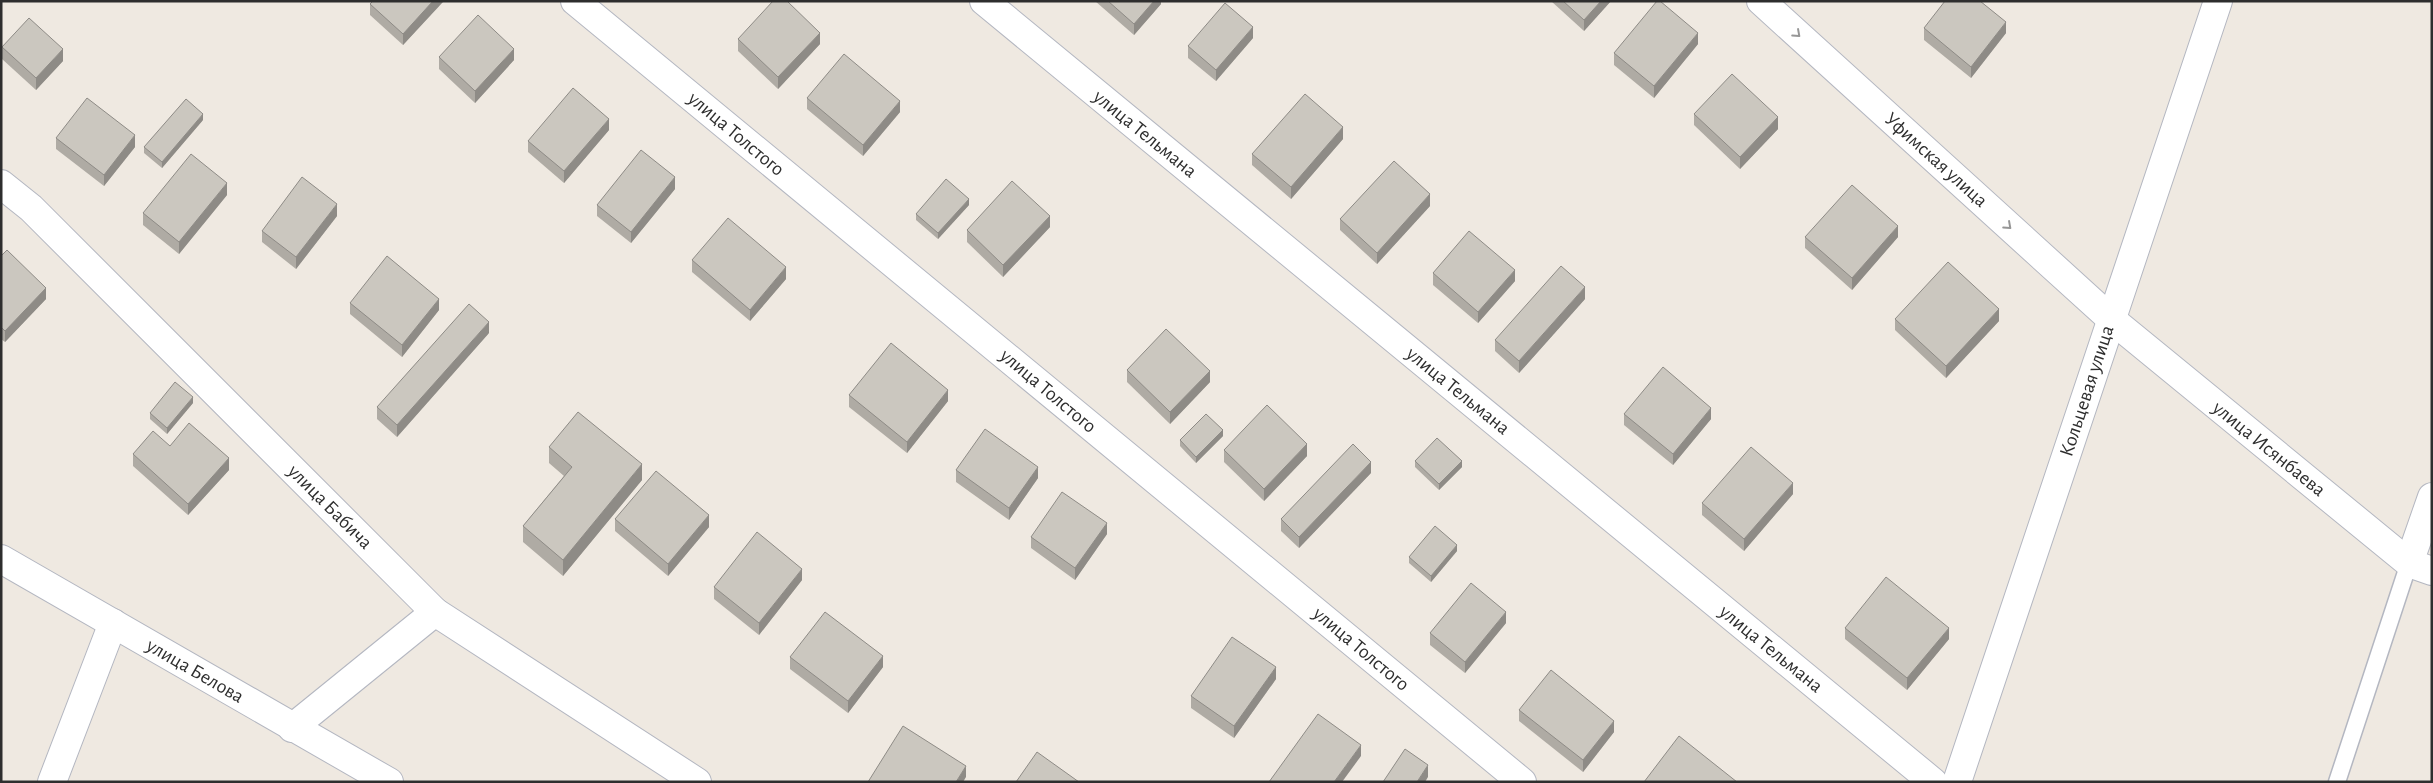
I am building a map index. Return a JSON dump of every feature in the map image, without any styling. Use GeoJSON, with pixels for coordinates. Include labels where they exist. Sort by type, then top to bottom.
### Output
{"type":"FeatureCollection","features":[{"type":"Feature","properties":{"kind":"street","name":"улица Толстого"},"geometry":{"type":"LineString","coordinates":[[575,1],[1522,782]]}},
{"type":"Feature","properties":{"kind":"street","name":"улица Тельмана"},"geometry":{"type":"LineString","coordinates":[[984,1],[1932,782]]}},
{"type":"Feature","properties":{"kind":"street","name":"Уфимская улица"},"geometry":{"type":"LineString","coordinates":[[1761,1],[2111,319]]}},
{"type":"Feature","properties":{"kind":"street","name":"Кольцевая улица"},"geometry":{"type":"LineString","coordinates":[[1958,782],[2218,1]]}},
{"type":"Feature","properties":{"kind":"street","name":"улица Бабича"},"geometry":{"type":"LineString","coordinates":[[1,184],[31,208],[435,612],[697,782]]}},
{"type":"Feature","properties":{"kind":"street","name":"улица Исянбаева"},"geometry":{"type":"LineString","coordinates":[[2111,319],[2421,567]]}},
{"type":"Feature","properties":{"kind":"street"},"geometry":{"type":"LineString","coordinates":[[2421,567],[2432,497]]}},
{"type":"Feature","properties":{"kind":"street","name":"улица Белова"},"geometry":{"type":"LineString","coordinates":[[1,559],[388,782]]}},
{"type":"Feature","properties":{"kind":"street"},"geometry":{"type":"LineString","coordinates":[[292,728],[435,612]]}},
{"type":"Feature","properties":{"kind":"street"},"geometry":{"type":"LineString","coordinates":[[52,782],[113,623]]}},
{"type":"Feature","properties":{"kind":"lane"},"geometry":{"type":"LineString","coordinates":[[2337,782],[2421,567]]}},
{"type":"Feature","properties":{"kind":"building"},"geometry":{"type":"Polygon","coordinates":[[[373,1],[433,1],[403,34],[370,4],[373,1]]]}},
{"type":"Feature","properties":{"kind":"building"},"geometry":{"type":"Polygon","coordinates":[[[773,1],[787,1],[820,33],[778,77],[738,39],[773,1]]]}},
{"type":"Feature","properties":{"kind":"building"},"geometry":{"type":"Polygon","coordinates":[[[1108,1],[1154,1],[1134,24],[1108,1]]]}},
{"type":"Feature","properties":{"kind":"building"},"geometry":{"type":"Polygon","coordinates":[[[1563,1],[1601,1],[1584,20],[1563,1]]]}},
{"type":"Feature","properties":{"kind":"building"},"geometry":{"type":"Polygon","coordinates":[[[1657,1],[1660,1],[1698,33],[1654,86],[1614,53],[1657,1]]]}},
{"type":"Feature","properties":{"kind":"building"},"geometry":{"type":"Polygon","coordinates":[[[1945,1],[1980,1],[2006,22],[1971,67],[1924,28],[1945,1]]]}},
{"type":"Feature","properties":{"kind":"building"},"geometry":{"type":"Polygon","coordinates":[[[1225,3],[1253,27],[1216,70],[1188,46],[1225,3]]]}},
{"type":"Feature","properties":{"kind":"building"},"geometry":{"type":"Polygon","coordinates":[[[478,15],[514,49],[475,91],[439,57],[478,15]]]}},
{"type":"Feature","properties":{"kind":"building"},"geometry":{"type":"Polygon","coordinates":[[[29,18],[63,49],[36,78],[2,47],[29,18]]]}},
{"type":"Feature","properties":{"kind":"building"},"geometry":{"type":"Polygon","coordinates":[[[844,54],[900,101],[863,145],[807,98],[844,54]]]}},
{"type":"Feature","properties":{"kind":"building"},"geometry":{"type":"Polygon","coordinates":[[[1732,74],[1778,117],[1740,157],[1694,114],[1732,74]]]}},
{"type":"Feature","properties":{"kind":"building"},"geometry":{"type":"Polygon","coordinates":[[[573,88],[609,119],[564,171],[528,141],[573,88]]]}},
{"type":"Feature","properties":{"kind":"building"},"geometry":{"type":"Polygon","coordinates":[[[1305,94],[1343,127],[1291,187],[1252,154],[1305,94]]]}},
{"type":"Feature","properties":{"kind":"building"},"geometry":{"type":"Polygon","coordinates":[[[87,98],[135,135],[104,175],[56,138],[87,98]]]}},
{"type":"Feature","properties":{"kind":"building"},"geometry":{"type":"Polygon","coordinates":[[[186,99],[203,114],[162,162],[144,147],[186,99]]]}},
{"type":"Feature","properties":{"kind":"building"},"geometry":{"type":"Polygon","coordinates":[[[641,150],[675,177],[631,232],[597,205],[641,150]]]}},
{"type":"Feature","properties":{"kind":"building"},"geometry":{"type":"Polygon","coordinates":[[[191,154],[227,183],[179,242],[143,213],[191,154]]]}},
{"type":"Feature","properties":{"kind":"building"},"geometry":{"type":"Polygon","coordinates":[[[1394,161],[1430,194],[1377,253],[1340,219],[1394,161]]]}},
{"type":"Feature","properties":{"kind":"building"},"geometry":{"type":"Polygon","coordinates":[[[302,177],[337,204],[296,257],[262,231],[302,177]]]}},
{"type":"Feature","properties":{"kind":"building"},"geometry":{"type":"Polygon","coordinates":[[[946,179],[969,199],[938,233],[916,214],[946,179]]]}},
{"type":"Feature","properties":{"kind":"building"},"geometry":{"type":"Polygon","coordinates":[[[1012,181],[1050,216],[1003,265],[967,230],[1012,181]]]}},
{"type":"Feature","properties":{"kind":"building"},"geometry":{"type":"Polygon","coordinates":[[[1852,185],[1898,226],[1852,278],[1805,237],[1852,185]]]}},
{"type":"Feature","properties":{"kind":"building"},"geometry":{"type":"Polygon","coordinates":[[[728,218],[786,267],[750,310],[692,260],[728,218]]]}},
{"type":"Feature","properties":{"kind":"building"},"geometry":{"type":"Polygon","coordinates":[[[1469,231],[1515,270],[1478,312],[1433,273],[1469,231]]]}},
{"type":"Feature","properties":{"kind":"building"},"geometry":{"type":"Polygon","coordinates":[[[7,250],[46,288],[5,331],[1,327],[1,256],[7,250]]]}},
{"type":"Feature","properties":{"kind":"building"},"geometry":{"type":"Polygon","coordinates":[[[387,256],[439,299],[402,345],[350,303],[387,256]]]}},
{"type":"Feature","properties":{"kind":"building"},"geometry":{"type":"Polygon","coordinates":[[[1948,262],[1999,309],[1946,366],[1895,319],[1948,262]]]}},
{"type":"Feature","properties":{"kind":"building"},"geometry":{"type":"Polygon","coordinates":[[[1561,266],[1585,287],[1519,361],[1495,340],[1561,266]]]}},
{"type":"Feature","properties":{"kind":"building"},"geometry":{"type":"Polygon","coordinates":[[[469,304],[489,322],[397,425],[377,407],[469,304]]]}},
{"type":"Feature","properties":{"kind":"building"},"geometry":{"type":"Polygon","coordinates":[[[1166,329],[1210,371],[1170,412],[1127,370],[1166,329]]]}},
{"type":"Feature","properties":{"kind":"building"},"geometry":{"type":"Polygon","coordinates":[[[891,343],[948,390],[907,442],[849,395],[891,343]]]}},
{"type":"Feature","properties":{"kind":"building"},"geometry":{"type":"Polygon","coordinates":[[[1663,367],[1711,408],[1673,454],[1624,414],[1663,367]]]}},
{"type":"Feature","properties":{"kind":"building"},"geometry":{"type":"Polygon","coordinates":[[[175,382],[193,397],[167,428],[150,413],[175,382]]]}},
{"type":"Feature","properties":{"kind":"building"},"geometry":{"type":"Polygon","coordinates":[[[1267,405],[1307,444],[1264,489],[1224,450],[1267,405]]]}},
{"type":"Feature","properties":{"kind":"building"},"geometry":{"type":"Polygon","coordinates":[[[578,412],[642,464],[563,560],[523,526],[572,467],[549,447],[578,412]]]}},
{"type":"Feature","properties":{"kind":"building"},"geometry":{"type":"Polygon","coordinates":[[[1206,414],[1223,430],[1196,457],[1180,440],[1206,414]]]}},
{"type":"Feature","properties":{"kind":"building"},"geometry":{"type":"Polygon","coordinates":[[[189,423],[229,458],[188,504],[133,454],[153,431],[170,446],[189,423]]]}},
{"type":"Feature","properties":{"kind":"building"},"geometry":{"type":"Polygon","coordinates":[[[985,429],[1038,467],[1009,508],[956,470],[985,429]]]}},
{"type":"Feature","properties":{"kind":"building"},"geometry":{"type":"Polygon","coordinates":[[[1437,438],[1462,461],[1439,484],[1415,461],[1437,438]]]}},
{"type":"Feature","properties":{"kind":"building"},"geometry":{"type":"Polygon","coordinates":[[[1353,444],[1371,462],[1299,537],[1281,519],[1353,444]]]}},
{"type":"Feature","properties":{"kind":"building"},"geometry":{"type":"Polygon","coordinates":[[[1751,447],[1793,483],[1744,539],[1702,503],[1751,447]]]}},
{"type":"Feature","properties":{"kind":"building"},"geometry":{"type":"Polygon","coordinates":[[[656,471],[709,515],[668,564],[615,519],[656,471]]]}},
{"type":"Feature","properties":{"kind":"building"},"geometry":{"type":"Polygon","coordinates":[[[1062,492],[1107,523],[1075,568],[1031,537],[1062,492]]]}},
{"type":"Feature","properties":{"kind":"building"},"geometry":{"type":"Polygon","coordinates":[[[1435,526],[1457,545],[1431,576],[1409,557],[1435,526]]]}},
{"type":"Feature","properties":{"kind":"building"},"geometry":{"type":"Polygon","coordinates":[[[757,532],[802,569],[759,623],[714,587],[757,532]]]}},
{"type":"Feature","properties":{"kind":"building"},"geometry":{"type":"Polygon","coordinates":[[[1886,577],[1949,628],[1907,678],[1845,628],[1886,577]]]}},
{"type":"Feature","properties":{"kind":"building"},"geometry":{"type":"Polygon","coordinates":[[[1471,583],[1506,612],[1465,662],[1430,633],[1471,583]]]}},
{"type":"Feature","properties":{"kind":"building"},"geometry":{"type":"Polygon","coordinates":[[[825,612],[883,656],[848,701],[790,657],[825,612]]]}},
{"type":"Feature","properties":{"kind":"building"},"geometry":{"type":"Polygon","coordinates":[[[1232,637],[1276,667],[1234,726],[1191,696],[1232,637]]]}},
{"type":"Feature","properties":{"kind":"building"},"geometry":{"type":"Polygon","coordinates":[[[1551,670],[1614,721],[1583,760],[1519,710],[1551,670]]]}},
{"type":"Feature","properties":{"kind":"building"},"geometry":{"type":"Polygon","coordinates":[[[1318,714],[1361,745],[1334,782],[1269,782],[1318,714]]]}},
{"type":"Feature","properties":{"kind":"building"},"geometry":{"type":"Polygon","coordinates":[[[903,726],[966,766],[956,782],[868,782],[903,726]]]}},
{"type":"Feature","properties":{"kind":"building"},"geometry":{"type":"Polygon","coordinates":[[[1679,736],[1737,782],[1644,782],[1679,736]]]}},
{"type":"Feature","properties":{"kind":"building"},"geometry":{"type":"Polygon","coordinates":[[[1405,749],[1428,765],[1417,782],[1383,782],[1405,749]]]}},
{"type":"Feature","properties":{"kind":"building"},"geometry":{"type":"Polygon","coordinates":[[[1037,752],[1079,782],[1016,782],[1037,752]]]}}]}
